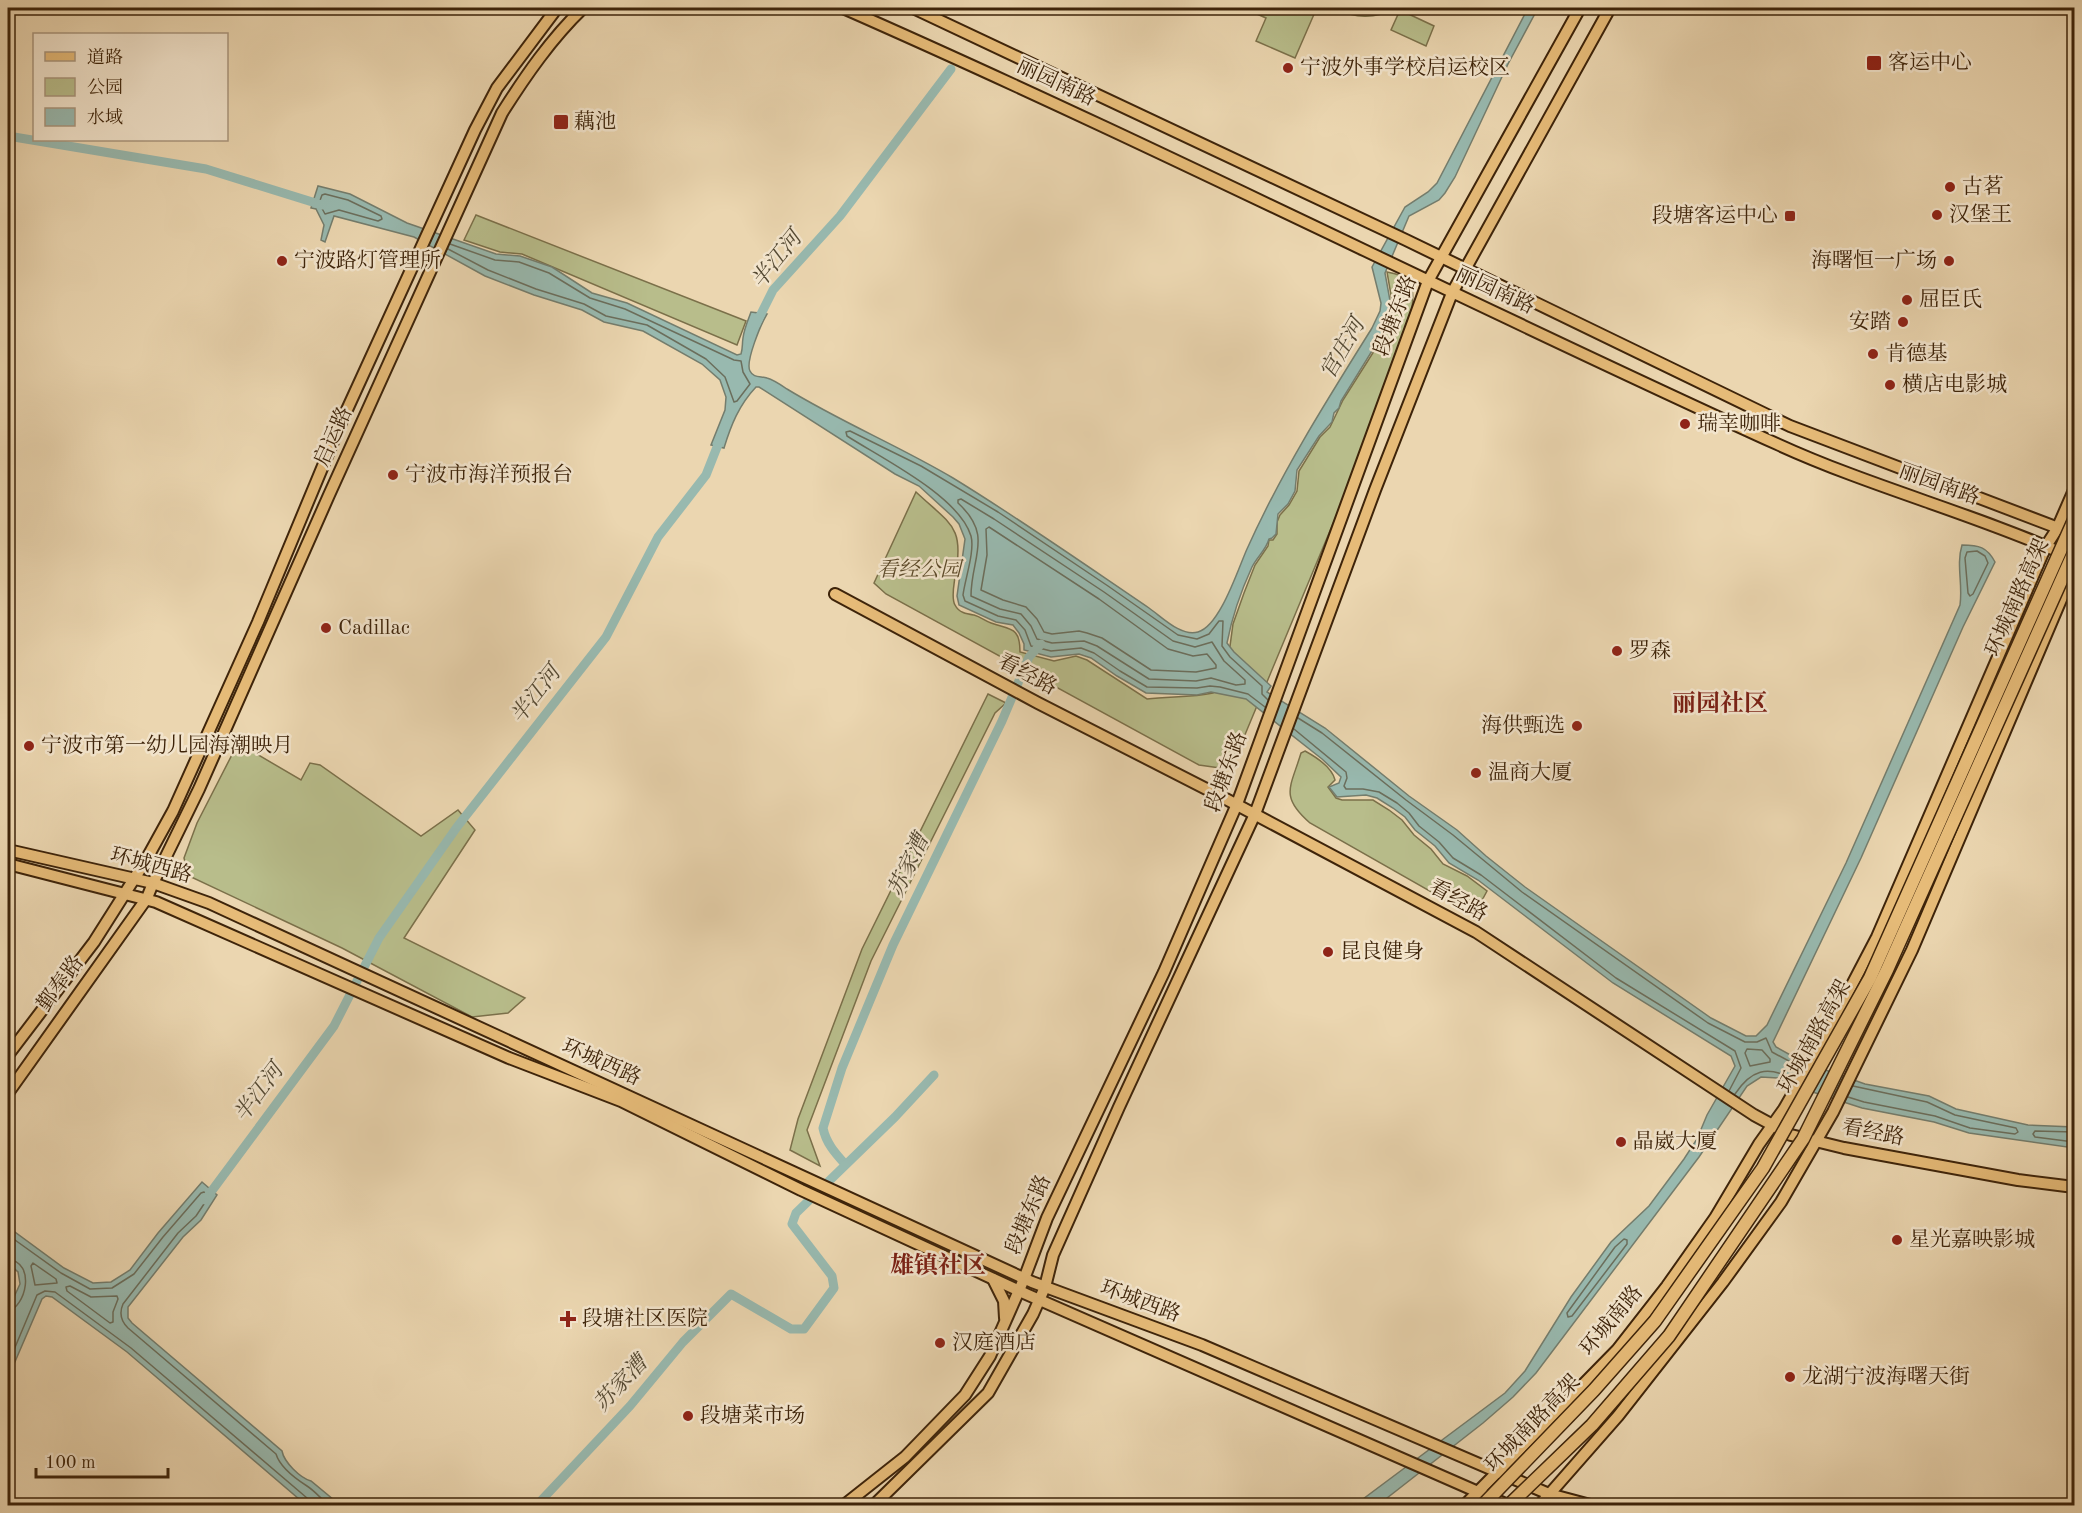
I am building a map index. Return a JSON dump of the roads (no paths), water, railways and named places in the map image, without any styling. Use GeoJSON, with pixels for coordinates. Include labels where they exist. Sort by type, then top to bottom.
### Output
{"type":"FeatureCollection","features":[{"type":"Feature","properties":{"kind":"highway","name":"环城南路高架"},"geometry":{"type":"LineString","coordinates":[[1482,1506],[1593,1390],[1655,1321],[1763,1168],[1870,978],[2074,520]]}},
{"type":"Feature","properties":{"kind":"highway","name":"环城南路高架"},"geometry":{"type":"LineString","coordinates":[[1509,1506],[1592,1425],[1669,1336],[1803,1139],[1887,970],[2074,552]]}},
{"type":"Feature","properties":{"kind":"main road","name":"启运路"},"geometry":{"type":"LineString","coordinates":[[126,894],[172,811],[262,612],[340,425],[475,130],[497,88],[557,8]]}},
{"type":"Feature","properties":{"kind":"main road","name":"启运路"},"geometry":{"type":"LineString","coordinates":[[147,898],[204,779],[502,113],[520,84],[561,29],[582,8]]}},
{"type":"Feature","properties":{"kind":"main road","name":"丽园南路"},"geometry":{"type":"LineString","coordinates":[[843,8],[978,67],[1452,293],[1780,446],[2046,546],[2074,559]]}},
{"type":"Feature","properties":{"kind":"main road","name":"丽园南路"},"geometry":{"type":"LineString","coordinates":[[913,8],[1406,240],[1809,434],[2074,534]]}},
{"type":"Feature","properties":{"kind":"main road","name":"段塘东路"},"geometry":{"type":"LineString","coordinates":[[843,1506],[905,1457],[965,1395],[990,1356],[1024,1279],[1047,1218],[1164,972],[1237,804],[1428,281],[1580,8]]}},
{"type":"Feature","properties":{"kind":"main road","name":"段塘东路"},"geometry":{"type":"LineString","coordinates":[[873,1506],[988,1393],[1040,1299],[1062,1234],[1255,814],[1452,293],[1610,8]]}},
{"type":"Feature","properties":{"kind":"main road","name":"环城南路"},"geometry":{"type":"LineString","coordinates":[[1464,1506],[1617,1350],[1716,1218],[1759,1144],[1784,1109],[1819,1048],[1876,937],[2046,546],[2074,490]]}},
{"type":"Feature","properties":{"kind":"main road"},"geometry":{"type":"LineString","coordinates":[[1539,1506],[1618,1416],[1723,1282],[1781,1202],[1833,1112],[1912,950],[2074,569]]}},
{"type":"Feature","properties":{"kind":"main road","name":"看经路"},"geometry":{"type":"LineString","coordinates":[[835,594],[1476,932],[1727,1097],[1791,1135],[1844,1148],[2018,1180],[2074,1187]]}},
{"type":"Feature","properties":{"kind":"main road","name":"环城西路"},"geometry":{"type":"LineString","coordinates":[[8,850],[153,883],[209,903],[1024,1279],[1202,1345],[1497,1472]]}},
{"type":"Feature","properties":{"kind":"main road","name":"环城西路"},"geometry":{"type":"LineString","coordinates":[[8,864],[147,898],[509,1058],[621,1101],[801,1190],[993,1279],[1479,1492]]}},
{"type":"Feature","properties":{"kind":"main road","name":"鄞奉路"},"geometry":{"type":"LineString","coordinates":[[8,1055],[94,942],[126,894]]}},
{"type":"Feature","properties":{"kind":"main road","name":"鄞奉路"},"geometry":{"type":"LineString","coordinates":[[8,1094],[147,898]]}},
{"type":"Feature","properties":{"kind":"main road"},"geometry":{"type":"LineString","coordinates":[[993,1279],[1004,1301],[1005,1321]]}},
{"type":"Feature","properties":{"kind":"main road"},"geometry":{"type":"LineString","coordinates":[[1497,1472],[1550,1494],[1594,1506]]}},
{"type":"Feature","properties":{"kind":"main road"},"geometry":{"type":"LineString","coordinates":[[1479,1492],[1509,1506]]}},
{"type":"Feature","properties":{"kind":"water"},"geometry":{"type":"Polygon","coordinates":[[[1528,8],[1538,8],[1508,64],[1455,177],[1439,200],[1409,216],[1385,273],[1393,317],[1334,413],[1332,422],[1319,436],[1297,470],[1295,491],[1288,504],[1278,514],[1276,534],[1269,539],[1252,567],[1237,604],[1227,643],[1271,686],[1267,692],[1325,728],[1409,796],[1457,830],[1525,887],[1711,1018],[1746,1036],[1756,1036],[1767,1025],[1846,863],[1960,605],[1962,545],[1978,546],[1986,550],[1995,562],[1963,627],[1861,858],[1773,1042],[1776,1047],[1803,1062],[1865,1084],[1929,1096],[1956,1109],[2028,1125],[2074,1127],[2074,1148],[1969,1133],[1934,1122],[1862,1108],[1791,1085],[1778,1078],[1761,1077],[1747,1086],[1699,1157],[1536,1373],[1483,1423],[1378,1505],[1355,1505],[1505,1393],[1525,1371],[1571,1297],[1611,1242],[1649,1206],[1684,1159],[1735,1066],[1731,1056],[1613,983],[1478,880],[1449,863],[1435,846],[1393,808],[1377,798],[1366,795],[1337,797],[1329,787],[1339,783],[1341,777],[1322,759],[1246,699],[1211,692],[1197,695],[1146,693],[1091,658],[1079,654],[1051,657],[1024,650],[1024,644],[1013,625],[996,622],[959,605],[957,596],[965,539],[959,524],[953,517],[919,486],[895,474],[759,387],[756,387],[740,408],[724,448],[711,445],[725,410],[726,397],[720,380],[702,364],[643,331],[604,322],[582,310],[485,276],[414,237],[334,216],[325,242],[321,240],[324,225],[316,209],[311,208],[318,186],[350,194],[407,223],[496,254],[520,256],[552,267],[592,293],[627,303],[737,355],[741,354],[744,331],[751,312],[767,314],[750,360],[750,371],[753,375],[775,381],[807,401],[953,478],[1003,509],[1178,629],[1192,633],[1206,628],[1221,608],[1247,549],[1290,464],[1372,328],[1381,303],[1372,267],[1405,207],[1437,183],[1528,8]]]}},
{"type":"Feature","properties":{"kind":"water"},"geometry":{"type":"Polygon","coordinates":[[[202,1182],[217,1195],[201,1220],[183,1237],[128,1307],[128,1318],[282,1451],[289,1465],[298,1473],[340,1505],[306,1505],[127,1352],[52,1297],[46,1296],[42,1299],[8,1378],[8,1310],[20,1284],[18,1272],[8,1263],[8,1227],[64,1268],[93,1283],[111,1282],[130,1270],[202,1182]]]}},
{"type":"Feature","properties":{"kind":"waterway","name":"半江河"},"geometry":{"type":"LineString","coordinates":[[756,324],[773,290],[840,216],[951,69]]}},
{"type":"Feature","properties":{"kind":"waterway"},"geometry":{"type":"LineString","coordinates":[[8,136],[33,140]]}},
{"type":"Feature","properties":{"kind":"waterway"},"geometry":{"type":"LineString","coordinates":[[38,141],[206,169],[322,205]]}},
{"type":"Feature","properties":{"kind":"waterway","name":"半江河"},"geometry":{"type":"LineString","coordinates":[[205,1200],[334,1026],[379,938],[457,827],[606,637],[658,537],[706,475],[721,437]]}},
{"type":"Feature","properties":{"kind":"waterway","name":"苏家漕"},"geometry":{"type":"LineString","coordinates":[[845,1164],[834,1152],[823,1128],[842,1068],[893,945],[1002,721],[1029,657],[1041,644]]}},
{"type":"Feature","properties":{"kind":"waterway","name":"苏家漕"},"geometry":{"type":"LineString","coordinates":[[536,1506],[630,1406],[683,1342],[731,1294],[791,1329],[804,1329],[834,1288],[832,1276],[792,1224],[796,1213],[895,1117],[934,1075]]}},
{"type":"Feature","properties":{"kind":"place","name":"客运中心"},"geometry":{"type":"Point","coordinates":[1874,63]}},
{"type":"Feature","properties":{"kind":"place","name":"宁波外事学校启运校区"},"geometry":{"type":"Point","coordinates":[1288,68]}},
{"type":"Feature","properties":{"kind":"place","name":"藕池"},"geometry":{"type":"Point","coordinates":[561,122]}},
{"type":"Feature","properties":{"kind":"place","name":"古茗"},"geometry":{"type":"Point","coordinates":[1950,187]}},
{"type":"Feature","properties":{"kind":"place","name":"汉堡王"},"geometry":{"type":"Point","coordinates":[1937,215]}},
{"type":"Feature","properties":{"kind":"place","name":"段塘客运中心"},"geometry":{"type":"Point","coordinates":[1790,216]}},
{"type":"Feature","properties":{"kind":"place","name":"宁波路灯管理所"},"geometry":{"type":"Point","coordinates":[282,261]}},
{"type":"Feature","properties":{"kind":"place","name":"海曙恒一广场"},"geometry":{"type":"Point","coordinates":[1949,261]}},
{"type":"Feature","properties":{"kind":"place","name":"屈臣氏"},"geometry":{"type":"Point","coordinates":[1907,300]}},
{"type":"Feature","properties":{"kind":"place","name":"安踏"},"geometry":{"type":"Point","coordinates":[1903,322]}},
{"type":"Feature","properties":{"kind":"place","name":"肯德基"},"geometry":{"type":"Point","coordinates":[1873,354]}},
{"type":"Feature","properties":{"kind":"place","name":"横店电影城"},"geometry":{"type":"Point","coordinates":[1890,385]}},
{"type":"Feature","properties":{"kind":"place","name":"瑞幸咖啡"},"geometry":{"type":"Point","coordinates":[1685,424]}},
{"type":"Feature","properties":{"kind":"place","name":"宁波市海洋预报台"},"geometry":{"type":"Point","coordinates":[393,475]}},
{"type":"Feature","properties":{"kind":"place","name":"Cadillac"},"geometry":{"type":"Point","coordinates":[326,628]}},
{"type":"Feature","properties":{"kind":"place","name":"罗森"},"geometry":{"type":"Point","coordinates":[1617,651]}},
{"type":"Feature","properties":{"kind":"place","name":"海供甄选"},"geometry":{"type":"Point","coordinates":[1577,726]}},
{"type":"Feature","properties":{"kind":"place","name":"宁波市第一幼儿园海潮映月"},"geometry":{"type":"Point","coordinates":[29,746]}},
{"type":"Feature","properties":{"kind":"place","name":"温商大厦"},"geometry":{"type":"Point","coordinates":[1476,773]}},
{"type":"Feature","properties":{"kind":"place","name":"昆良健身"},"geometry":{"type":"Point","coordinates":[1328,952]}},
{"type":"Feature","properties":{"kind":"place","name":"晶崴大厦"},"geometry":{"type":"Point","coordinates":[1621,1142]}},
{"type":"Feature","properties":{"kind":"place","name":"星光嘉映影城"},"geometry":{"type":"Point","coordinates":[1897,1240]}},
{"type":"Feature","properties":{"kind":"place","name":"段塘社区医院"},"geometry":{"type":"Point","coordinates":[568,1319]}},
{"type":"Feature","properties":{"kind":"place","name":"汉庭酒店"},"geometry":{"type":"Point","coordinates":[940,1343]}},
{"type":"Feature","properties":{"kind":"place","name":"龙湖宁波海曙天街"},"geometry":{"type":"Point","coordinates":[1790,1377]}},
{"type":"Feature","properties":{"kind":"place","name":"段塘菜市场"},"geometry":{"type":"Point","coordinates":[688,1416]}},
{"type":"Feature","properties":{"kind":"district","name":"丽园社区"},"geometry":{"type":"Point","coordinates":[1720,705]}},
{"type":"Feature","properties":{"kind":"district","name":"雄镇社区"},"geometry":{"type":"Point","coordinates":[938,1267]}},
{"type":"Feature","properties":{"kind":"water label","name":"官庄河"},"geometry":{"type":"Point","coordinates":[1343,349]}},
{"type":"Feature","properties":{"kind":"park label","name":"看经公园"},"geometry":{"type":"Point","coordinates":[919,570]}}]}
